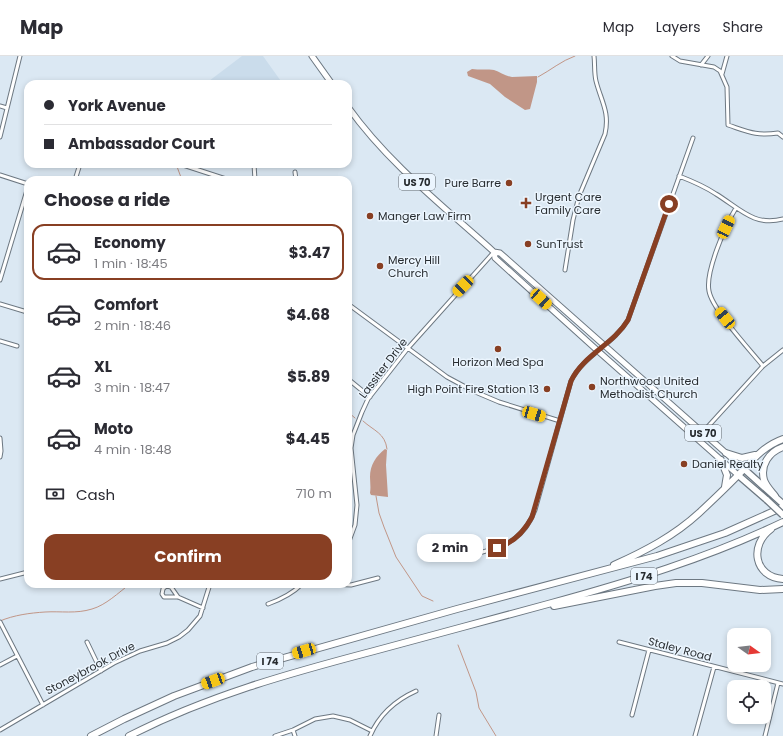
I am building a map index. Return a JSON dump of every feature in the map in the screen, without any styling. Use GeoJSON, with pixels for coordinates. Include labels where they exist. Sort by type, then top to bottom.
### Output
{"type":"FeatureCollection","features":[{"type":"Feature","properties":{"kind":"highway"},"geometry":{"type":"LineString","coordinates":[[600,571],[642,552],[667,538],[692,519],[759,453],[772,443],[783,439]]}},
{"type":"Feature","properties":{"kind":"highway"},"geometry":{"type":"LineString","coordinates":[[775,496],[764,480],[764,467],[770,455],[783,447]]}},
{"type":"Feature","properties":{"kind":"highway"},"geometry":{"type":"LineString","coordinates":[[726,453],[742,458],[759,453]]}},
{"type":"Feature","properties":{"kind":"highway"},"geometry":{"type":"LineString","coordinates":[[721,460],[727,476],[724,488]]}},
{"type":"Feature","properties":{"kind":"highway","name":"US 70"},"geometry":{"type":"LineString","coordinates":[[744,469],[783,505]]}},
{"type":"Feature","properties":{"kind":"highway","name":"US 70"},"geometry":{"type":"LineString","coordinates":[[738,475],[783,515]]}},
{"type":"Feature","properties":{"kind":"highway","name":"I 74"},"geometry":{"type":"LineString","coordinates":[[91,736],[174,696],[252,667],[304,651],[600,571],[635,563],[680,549],[746,524],[783,505]]}},
{"type":"Feature","properties":{"kind":"highway"},"geometry":{"type":"LineString","coordinates":[[782,522],[763,536],[759,542],[757,553],[764,571],[770,576],[783,579]]}},
{"type":"Feature","properties":{"kind":"highway","name":"I 74"},"geometry":{"type":"LineString","coordinates":[[129,736],[188,709],[257,684],[309,668],[593,592],[662,570],[713,551],[782,522]]}},
{"type":"Feature","properties":{"kind":"highway"},"geometry":{"type":"LineString","coordinates":[[503,616],[665,584],[694,583],[760,590],[783,589]]}},
{"type":"Feature","properties":{"kind":"main road"},"geometry":{"type":"LineString","coordinates":[[312,56],[329,80]]}},
{"type":"Feature","properties":{"kind":"main road","name":"US 70"},"geometry":{"type":"LineString","coordinates":[[352,112],[377,144],[390,157],[494,252],[500,253],[744,469]]}},
{"type":"Feature","properties":{"kind":"main road","name":"US 70"},"geometry":{"type":"LineString","coordinates":[[494,252],[495,258],[738,475]]}},
{"type":"Feature","properties":{"kind":"street"},"geometry":{"type":"LineString","coordinates":[[0,137],[20,56]]}},
{"type":"Feature","properties":{"kind":"street"},"geometry":{"type":"LineString","coordinates":[[565,270],[573,220],[579,196],[605,134],[607,125],[606,111],[596,81],[594,56]]}},
{"type":"Feature","properties":{"kind":"street"},"geometry":{"type":"LineString","coordinates":[[672,56],[680,61],[714,67],[722,74],[727,87],[728,125],[756,134],[764,135],[778,133],[783,137]]}},
{"type":"Feature","properties":{"kind":"street"},"geometry":{"type":"LineString","coordinates":[[701,65],[708,56]]}},
{"type":"Feature","properties":{"kind":"street"},"geometry":{"type":"LineString","coordinates":[[722,74],[727,56]]}},
{"type":"Feature","properties":{"kind":"street"},"geometry":{"type":"LineString","coordinates":[[0,106],[7,108]]}},
{"type":"Feature","properties":{"kind":"street"},"geometry":{"type":"LineString","coordinates":[[446,558],[459,558],[501,547],[515,539],[525,530],[535,510],[569,387],[574,376],[583,364],[620,332],[628,320],[693,138]]}},
{"type":"Feature","properties":{"kind":"street"},"geometry":{"type":"LineString","coordinates":[[192,168],[217,176]]}},
{"type":"Feature","properties":{"kind":"street"},"geometry":{"type":"LineString","coordinates":[[295,172],[296,176]]}},
{"type":"Feature","properties":{"kind":"street"},"geometry":{"type":"LineString","coordinates":[[0,175],[24,183]]}},
{"type":"Feature","properties":{"kind":"street"},"geometry":{"type":"LineString","coordinates":[[679,176],[705,187],[746,215],[758,220],[767,222],[783,219]]}},
{"type":"Feature","properties":{"kind":"street"},"geometry":{"type":"LineString","coordinates":[[0,280],[24,200]]}},
{"type":"Feature","properties":{"kind":"street"},"geometry":{"type":"LineString","coordinates":[[736,208],[726,227],[711,270],[708,285],[709,292],[716,307],[763,366]]}},
{"type":"Feature","properties":{"kind":"street","name":"Lassiter Drive"},"geometry":{"type":"LineString","coordinates":[[352,441],[357,423],[370,397],[408,348],[494,252]]}},
{"type":"Feature","properties":{"kind":"street"},"geometry":{"type":"LineString","coordinates":[[0,304],[24,311]]}},
{"type":"Feature","properties":{"kind":"street"},"geometry":{"type":"LineString","coordinates":[[352,307],[444,375],[473,391],[499,402],[560,421]]}},
{"type":"Feature","properties":{"kind":"street"},"geometry":{"type":"LineString","coordinates":[[0,341],[17,346]]}},
{"type":"Feature","properties":{"kind":"street"},"geometry":{"type":"LineString","coordinates":[[703,432],[763,366],[783,350]]}},
{"type":"Feature","properties":{"kind":"street"},"geometry":{"type":"LineString","coordinates":[[352,382],[370,397]]}},
{"type":"Feature","properties":{"kind":"street"},"geometry":{"type":"LineString","coordinates":[[0,438],[0,457]]}},
{"type":"Feature","properties":{"kind":"street","name":"Lassiter Drive"},"geometry":{"type":"LineString","coordinates":[[352,464],[357,505],[355,525],[352,533]]}},
{"type":"Feature","properties":{"kind":"street"},"geometry":{"type":"LineString","coordinates":[[0,580],[8,576],[24,573]]}},
{"type":"Feature","properties":{"kind":"street"},"geometry":{"type":"LineString","coordinates":[[352,585],[378,578]]}},
{"type":"Feature","properties":{"kind":"street"},"geometry":{"type":"LineString","coordinates":[[164,588],[162,593],[163,596],[168,598],[178,597],[203,608]]}},
{"type":"Feature","properties":{"kind":"street"},"geometry":{"type":"LineString","coordinates":[[172,588],[178,597]]}},
{"type":"Feature","properties":{"kind":"street","name":"Stoneybrook Drive"},"geometry":{"type":"LineString","coordinates":[[0,730],[101,671],[140,651],[167,643],[179,637],[195,623],[200,616],[209,588]]}},
{"type":"Feature","properties":{"kind":"street"},"geometry":{"type":"LineString","coordinates":[[268,604],[282,600],[298,588]]}},
{"type":"Feature","properties":{"kind":"street"},"geometry":{"type":"LineString","coordinates":[[0,622],[43,705]]}},
{"type":"Feature","properties":{"kind":"street"},"geometry":{"type":"LineString","coordinates":[[87,642],[101,671]]}},
{"type":"Feature","properties":{"kind":"street","name":"Staley Road"},"geometry":{"type":"LineString","coordinates":[[619,642],[783,684]]}},
{"type":"Feature","properties":{"kind":"street"},"geometry":{"type":"LineString","coordinates":[[632,715],[649,650]]}},
{"type":"Feature","properties":{"kind":"street"},"geometry":{"type":"LineString","coordinates":[[0,665],[17,656]]}},
{"type":"Feature","properties":{"kind":"street"},"geometry":{"type":"LineString","coordinates":[[695,736],[714,667]]}},
{"type":"Feature","properties":{"kind":"street"},"geometry":{"type":"LineString","coordinates":[[765,736],[778,683]]}},
{"type":"Feature","properties":{"kind":"street"},"geometry":{"type":"LineString","coordinates":[[370,736],[389,708],[406,695],[416,691]]}},
{"type":"Feature","properties":{"kind":"street"},"geometry":{"type":"LineString","coordinates":[[436,736],[439,715]]}},
{"type":"Feature","properties":{"kind":"street"},"geometry":{"type":"LineString","coordinates":[[275,736],[293,730],[315,719],[333,716],[350,720],[372,731]]}},
{"type":"Feature","properties":{"kind":"street"},"geometry":{"type":"LineString","coordinates":[[293,730],[295,736]]}},
{"type":"Feature","properties":{"kind":"shaded area"},"geometry":{"type":"Polygon","coordinates":[[[242,56],[263,56],[280,80],[210,80],[242,56]]]}},
{"type":"Feature","properties":{"kind":"shaded area"},"geometry":{"type":"Polygon","coordinates":[[[472,69],[494,70],[512,77],[537,76],[537,82],[530,109],[525,110],[505,97],[490,84],[468,76],[467,72],[472,69]]]}},
{"type":"Feature","properties":{"kind":"shaded area"},"geometry":{"type":"Polygon","coordinates":[[[385,449],[387,450],[386,465],[388,497],[371,495],[370,493],[370,473],[372,465],[376,458],[385,449]]]}},
{"type":"Feature","properties":{"kind":"waterway"},"geometry":{"type":"LineString","coordinates":[[538,77],[575,56]]}},
{"type":"Feature","properties":{"kind":"waterway"},"geometry":{"type":"LineString","coordinates":[[178,168],[180,176]]}},
{"type":"Feature","properties":{"kind":"waterway"},"geometry":{"type":"LineString","coordinates":[[363,421],[384,439],[387,449]]}},
{"type":"Feature","properties":{"kind":"waterway"},"geometry":{"type":"LineString","coordinates":[[376,496],[379,513],[396,557],[422,596],[433,601]]}},
{"type":"Feature","properties":{"kind":"waterway"},"geometry":{"type":"LineString","coordinates":[[0,621],[11,617],[45,612],[86,611],[107,602],[125,588]]}},
{"type":"Feature","properties":{"kind":"waterway"},"geometry":{"type":"LineString","coordinates":[[458,645],[476,692],[479,708],[496,736]]}},
{"type":"Feature","properties":{"kind":"place","name":"Pure Barre"},"geometry":{"type":"Point","coordinates":[509,183]}},
{"type":"Feature","properties":{"kind":"place","name":"Urgent Care Family Care"},"geometry":{"type":"Point","coordinates":[526,203]}},
{"type":"Feature","properties":{"kind":"place","name":"Manger Law Firm"},"geometry":{"type":"Point","coordinates":[370,216]}},
{"type":"Feature","properties":{"kind":"place","name":"SunTrust"},"geometry":{"type":"Point","coordinates":[528,244]}},
{"type":"Feature","properties":{"kind":"place","name":"Mercy Hill Church"},"geometry":{"type":"Point","coordinates":[380,266]}},
{"type":"Feature","properties":{"kind":"place","name":"Horizon Med Spa"},"geometry":{"type":"Point","coordinates":[498,349]}},
{"type":"Feature","properties":{"kind":"place","name":"Northwood United Methodist Church"},"geometry":{"type":"Point","coordinates":[592,387]}},
{"type":"Feature","properties":{"kind":"place","name":"High Point Fire Station 13"},"geometry":{"type":"Point","coordinates":[547,389]}},
{"type":"Feature","properties":{"kind":"place","name":"Daniel Realty"},"geometry":{"type":"Point","coordinates":[684,464]}},
{"type":"Feature","properties":{"kind":"route"},"geometry":{"type":"LineString","coordinates":[[497,548],[515,539],[525,530],[532,517],[571,381],[578,369],[613,339],[628,320],[669,204]]}}]}
